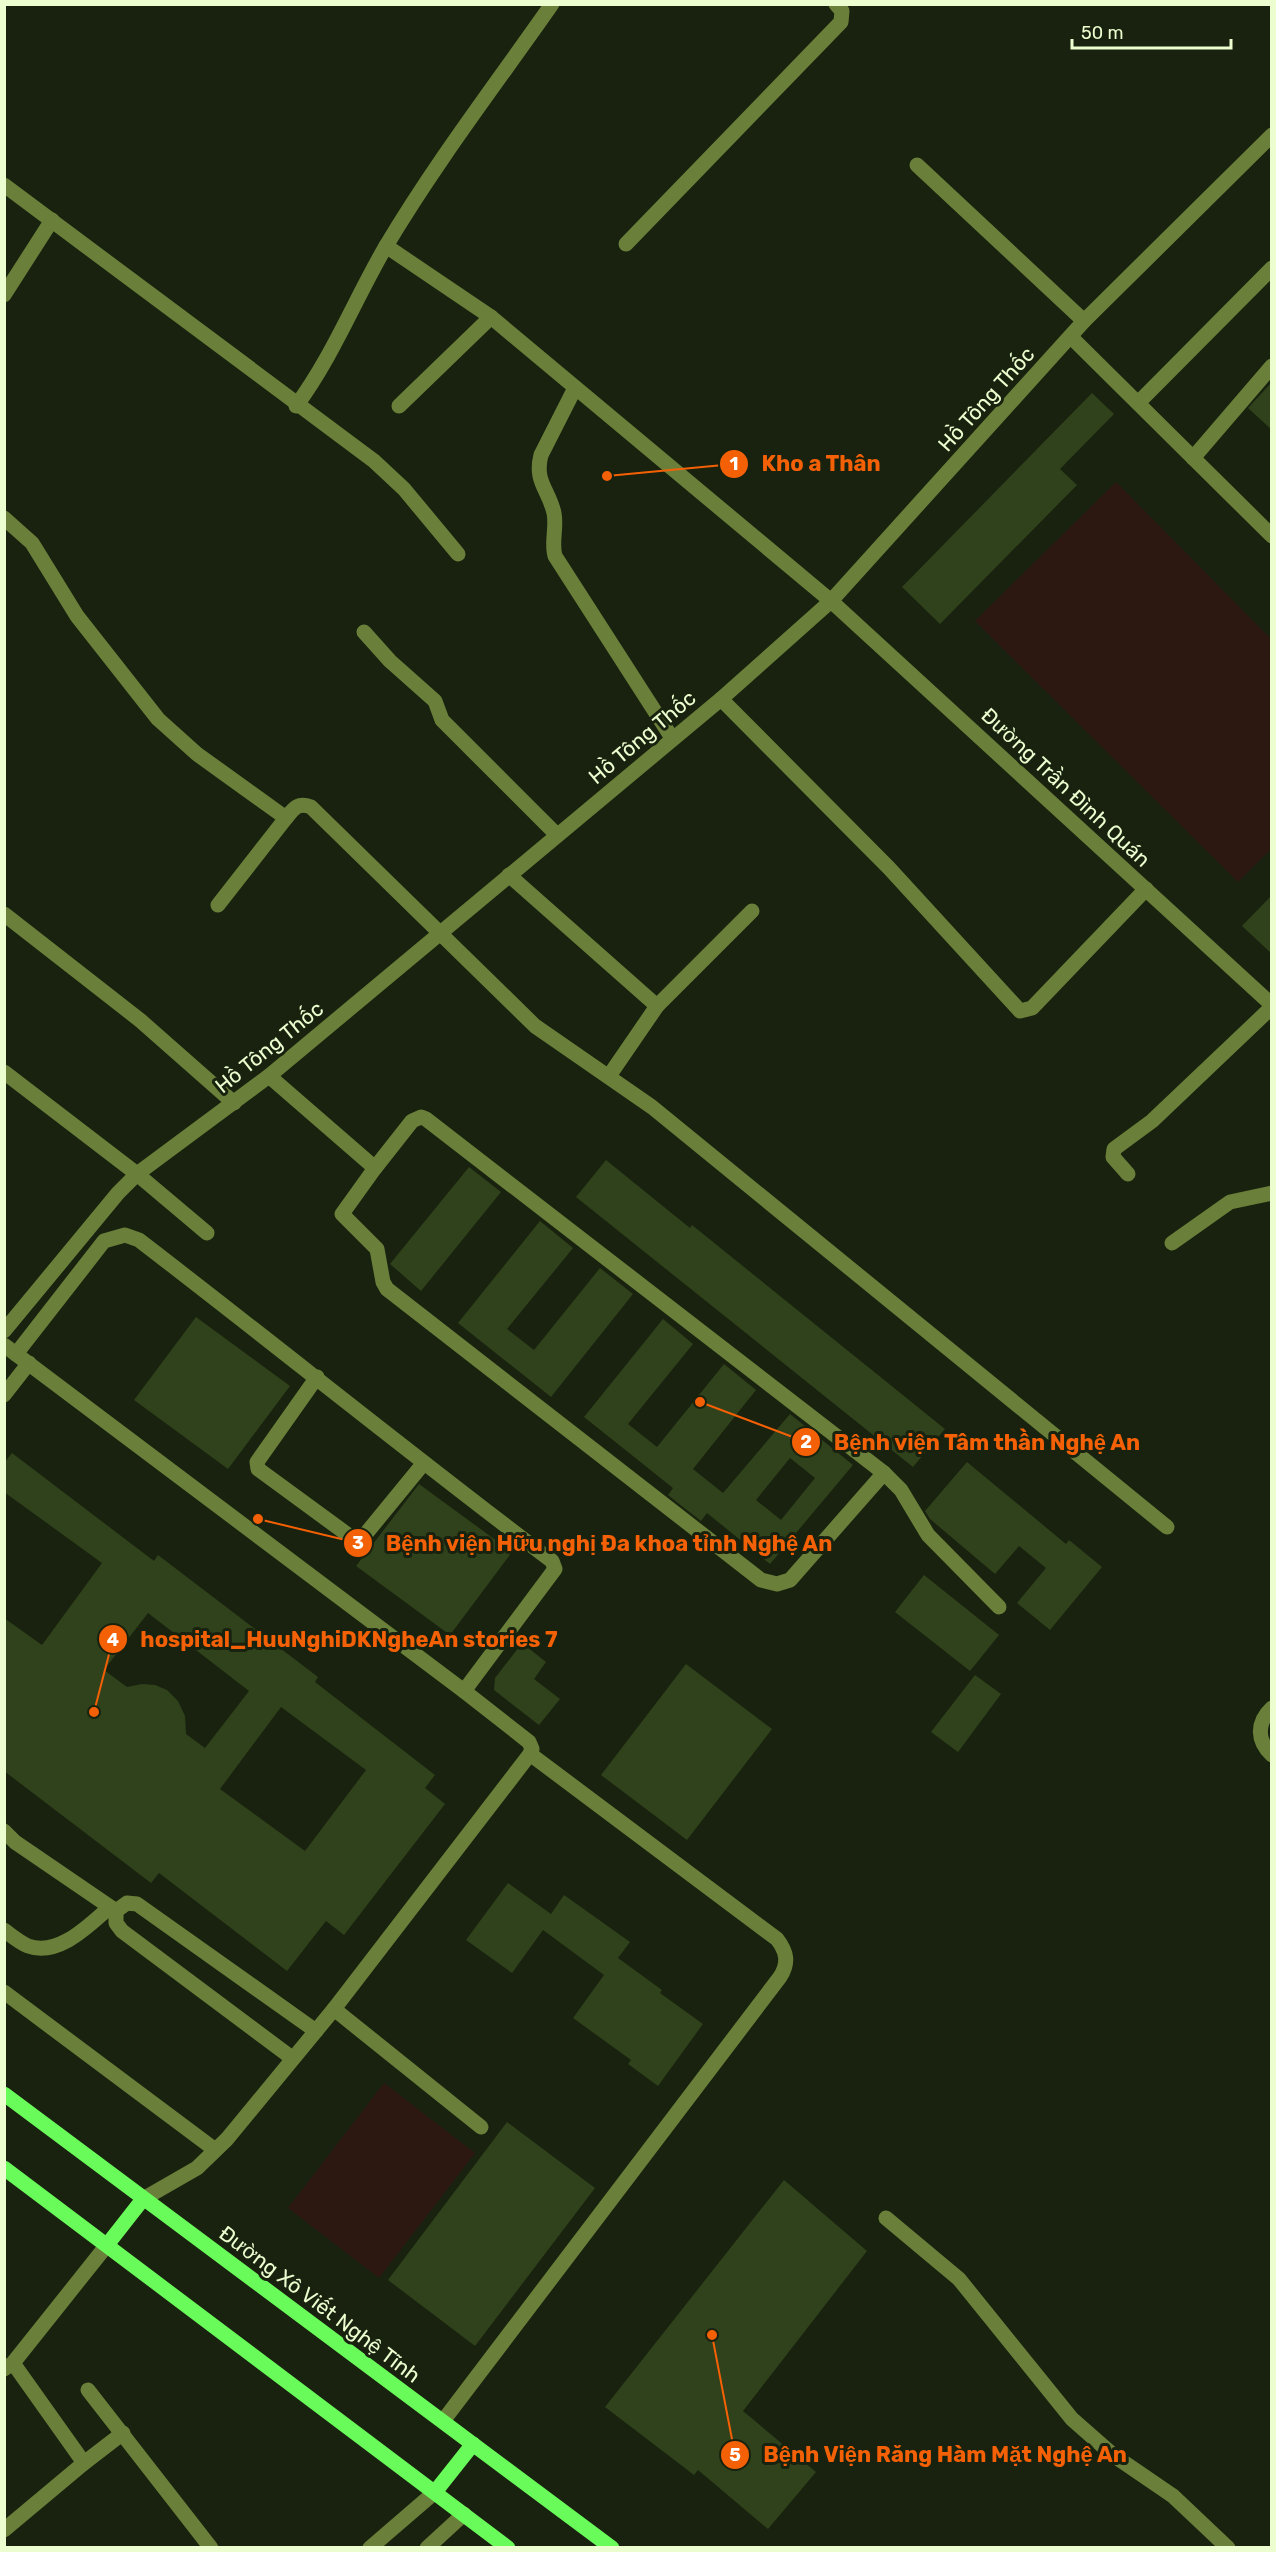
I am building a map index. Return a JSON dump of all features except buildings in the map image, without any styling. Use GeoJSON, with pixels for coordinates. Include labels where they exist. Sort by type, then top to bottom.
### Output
{"type":"FeatureCollection","features":[{"type":"Feature","properties":{"kind":"main road","name":"Đường Xô Viết Nghệ Tĩnh"},"geometry":{"type":"LineString","coordinates":[[4,2094],[612,2547]]}},
{"type":"Feature","properties":{"kind":"main road"},"geometry":{"type":"LineString","coordinates":[[4,2168],[508,2547]]}},
{"type":"Feature","properties":{"kind":"main road"},"geometry":{"type":"LineString","coordinates":[[107,2245],[143,2199]]}},
{"type":"Feature","properties":{"kind":"main road"},"geometry":{"type":"LineString","coordinates":[[435,2492],[473,2444]]}},
{"type":"Feature","properties":{"kind":"street"},"geometry":{"type":"LineString","coordinates":[[296,406],[317,376],[386,246],[464,126],[552,4]]}},
{"type":"Feature","properties":{"kind":"street"},"geometry":{"type":"LineString","coordinates":[[626,244],[841,22],[842,11],[836,4]]}},
{"type":"Feature","properties":{"kind":"street","name":"Hồ Tông Thốc"},"geometry":{"type":"LineString","coordinates":[[4,1331],[118,1193],[137,1174],[269,1076],[721,699],[831,601],[1084,321],[1272,135]]}},
{"type":"Feature","properties":{"kind":"street"},"geometry":{"type":"LineString","coordinates":[[917,165],[1084,321]]}},
{"type":"Feature","properties":{"kind":"street"},"geometry":{"type":"LineString","coordinates":[[4,185],[390,475],[458,554]]}},
{"type":"Feature","properties":{"kind":"street"},"geometry":{"type":"LineString","coordinates":[[4,296],[52,220]]}},
{"type":"Feature","properties":{"kind":"street","name":"Đường Trần Đình Quán"},"geometry":{"type":"LineString","coordinates":[[386,246],[490,317],[831,601],[1272,1006]]}},
{"type":"Feature","properties":{"kind":"street"},"geometry":{"type":"LineString","coordinates":[[1138,403],[1272,268]]}},
{"type":"Feature","properties":{"kind":"street"},"geometry":{"type":"LineString","coordinates":[[399,405],[490,317]]}},
{"type":"Feature","properties":{"kind":"street"},"geometry":{"type":"LineString","coordinates":[[1071,337],[1272,536]]}},
{"type":"Feature","properties":{"kind":"street"},"geometry":{"type":"LineString","coordinates":[[1193,458],[1272,366]]}},
{"type":"Feature","properties":{"kind":"street"},"geometry":{"type":"LineString","coordinates":[[575,388],[538,464],[540,482],[555,515],[553,546],[555,556],[672,738]]}},
{"type":"Feature","properties":{"kind":"street"},"geometry":{"type":"LineString","coordinates":[[4,518],[32,543],[77,616],[158,718],[197,754],[286,818]]}},
{"type":"Feature","properties":{"kind":"street"},"geometry":{"type":"LineString","coordinates":[[364,632],[390,661],[435,701],[442,720],[557,835]]}},
{"type":"Feature","properties":{"kind":"street"},"geometry":{"type":"LineString","coordinates":[[721,699],[889,868],[1020,1011],[1032,1008],[1146,889]]}},
{"type":"Feature","properties":{"kind":"street"},"geometry":{"type":"LineString","coordinates":[[218,905],[297,805],[304,804],[311,807],[535,1026],[652,1107],[1167,1527]]}},
{"type":"Feature","properties":{"kind":"street"},"geometry":{"type":"LineString","coordinates":[[509,875],[657,1006]]}},
{"type":"Feature","properties":{"kind":"street"},"geometry":{"type":"LineString","coordinates":[[609,1076],[657,1006],[752,911]]}},
{"type":"Feature","properties":{"kind":"street"},"geometry":{"type":"LineString","coordinates":[[4,914],[141,1022],[234,1103]]}},
{"type":"Feature","properties":{"kind":"street"},"geometry":{"type":"LineString","coordinates":[[1128,1174],[1113,1156],[1114,1149],[1152,1121],[1272,1006]]}},
{"type":"Feature","properties":{"kind":"street"},"geometry":{"type":"LineString","coordinates":[[4,1072],[137,1174],[207,1233]]}},
{"type":"Feature","properties":{"kind":"street"},"geometry":{"type":"LineString","coordinates":[[269,1076],[375,1168]]}},
{"type":"Feature","properties":{"kind":"street"},"geometry":{"type":"LineString","coordinates":[[884,1473],[790,1580],[777,1584],[761,1580],[387,1289],[383,1282],[377,1249],[342,1214],[412,1121],[421,1117],[426,1119],[884,1473],[901,1490],[928,1535],[999,1607]]}},
{"type":"Feature","properties":{"kind":"street"},"geometry":{"type":"LineString","coordinates":[[1172,1243],[1230,1202],[1272,1193]]}},
{"type":"Feature","properties":{"kind":"street"},"geometry":{"type":"LineString","coordinates":[[143,2199],[197,2168],[214,2149],[227,2139],[334,2009],[532,1749],[528,1742],[464,1691],[10,1349],[98,1247],[110,1238],[125,1235],[139,1240],[317,1377],[423,1464],[552,1561],[555,1566],[464,1691]]}},
{"type":"Feature","properties":{"kind":"street"},"geometry":{"type":"LineString","coordinates":[[4,1395],[29,1363]]}},
{"type":"Feature","properties":{"kind":"street"},"geometry":{"type":"LineString","coordinates":[[317,1377],[257,1462],[258,1469],[355,1540],[364,1536],[423,1464]]}},
{"type":"Feature","properties":{"kind":"street"},"geometry":{"type":"LineString","coordinates":[[1272,1708],[1264,1717],[1260,1729],[1264,1748],[1272,1755]]}},
{"type":"Feature","properties":{"kind":"street"},"geometry":{"type":"LineString","coordinates":[[443,2421],[780,1977],[786,1965],[784,1948],[777,1939],[530,1754]]}},
{"type":"Feature","properties":{"kind":"street"},"geometry":{"type":"LineString","coordinates":[[4,1831],[15,1842],[113,1909],[116,1923],[122,1931],[292,2058]]}},
{"type":"Feature","properties":{"kind":"street"},"geometry":{"type":"LineString","coordinates":[[4,1930],[32,1947],[52,1947],[75,1936],[113,1909],[127,1903],[136,1904],[316,2031]]}},
{"type":"Feature","properties":{"kind":"street"},"geometry":{"type":"LineString","coordinates":[[4,1992],[214,2149]]}},
{"type":"Feature","properties":{"kind":"street"},"geometry":{"type":"LineString","coordinates":[[334,2009],[481,2127]]}},
{"type":"Feature","properties":{"kind":"street"},"geometry":{"type":"LineString","coordinates":[[886,2218],[959,2279],[1072,2420],[1113,2455],[1173,2496],[1228,2547]]}},
{"type":"Feature","properties":{"kind":"street"},"geometry":{"type":"LineString","coordinates":[[84,2463],[9,2366],[107,2245]]}},
{"type":"Feature","properties":{"kind":"street"},"geometry":{"type":"LineString","coordinates":[[88,2390],[211,2547]]}},
{"type":"Feature","properties":{"kind":"street"},"geometry":{"type":"LineString","coordinates":[[4,2530],[123,2433]]}},
{"type":"Feature","properties":{"kind":"street"},"geometry":{"type":"LineString","coordinates":[[370,2547],[435,2492]]}},
{"type":"Feature","properties":{"kind":"street"},"geometry":{"type":"LineString","coordinates":[[427,2547],[464,2514]]}},
{"type":"Feature","properties":{"kind":"shaded area"},"geometry":{"type":"Polygon","coordinates":[[[1116,482],[1271,639],[1271,849],[1238,882],[975,621],[1116,482]]]}},
{"type":"Feature","properties":{"kind":"shaded area"},"geometry":{"type":"Polygon","coordinates":[[[384,2083],[475,2153],[379,2278],[288,2208],[384,2083]]]}},
{"type":"Feature","properties":{"kind":"place","name":"Kho a Thân"},"geometry":{"type":"Point","coordinates":[607,476]}},
{"type":"Feature","properties":{"kind":"place","name":"Bệnh viện Tâm thần Nghệ An"},"geometry":{"type":"Point","coordinates":[700,1402]}},
{"type":"Feature","properties":{"kind":"place","name":"Bệnh viện Hữu nghị Đa khoa tỉnh Nghệ An"},"geometry":{"type":"Point","coordinates":[258,1519]}},
{"type":"Feature","properties":{"kind":"place","name":"hospital_HuuNghiDKNgheAn stories 7"},"geometry":{"type":"Point","coordinates":[94,1712]}},
{"type":"Feature","properties":{"kind":"place","name":"Bệnh Viện Răng Hàm Mặt Nghệ An"},"geometry":{"type":"Point","coordinates":[712,2335]}}]}
